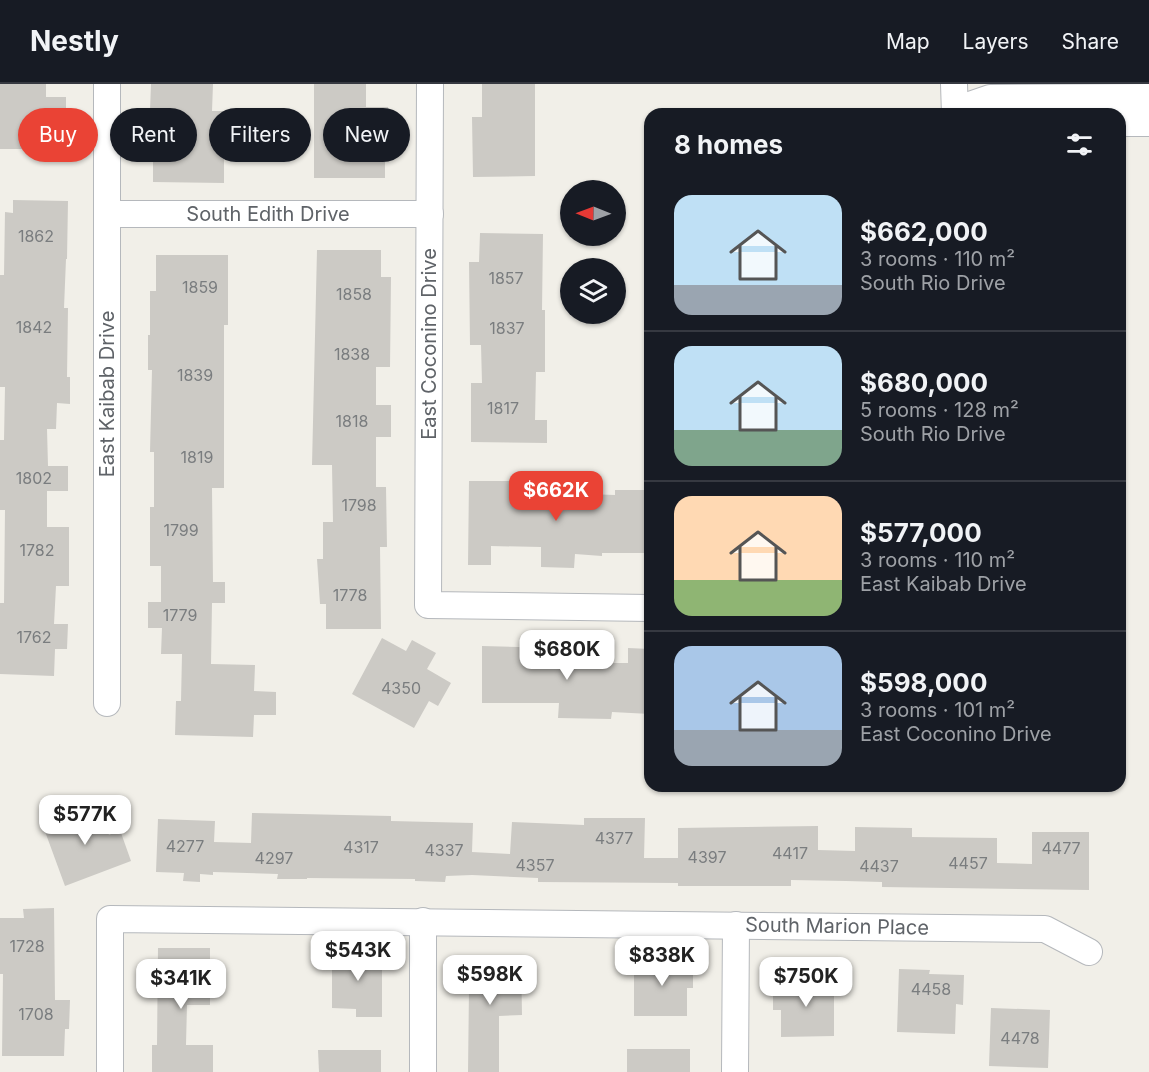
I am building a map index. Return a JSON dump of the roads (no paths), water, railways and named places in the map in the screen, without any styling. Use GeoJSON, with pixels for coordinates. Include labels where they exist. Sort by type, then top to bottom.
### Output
{"type":"FeatureCollection","features":[{"type":"Feature","properties":{"kind":"street","name":"East Kaibab Drive"},"geometry":{"type":"LineString","coordinates":[[107,84],[107,703]]}},
{"type":"Feature","properties":{"kind":"street","name":"East Coconino Drive"},"geometry":{"type":"LineString","coordinates":[[430,84],[428,605],[644,608]]}},
{"type":"Feature","properties":{"kind":"street"},"geometry":{"type":"LineString","coordinates":[[954,84],[957,108]]}},
{"type":"Feature","properties":{"kind":"street"},"geometry":{"type":"LineString","coordinates":[[969,108],[990,98],[1072,106],[1149,97]]}},
{"type":"Feature","properties":{"kind":"street"},"geometry":{"type":"LineString","coordinates":[[1126,123],[1149,123]]}},
{"type":"Feature","properties":{"kind":"street","name":"South Edith Drive"},"geometry":{"type":"LineString","coordinates":[[107,214],[430,214]]}},
{"type":"Feature","properties":{"kind":"street","name":"South Marion Place"},"geometry":{"type":"LineString","coordinates":[[110,1072],[110,919],[1045,929],[1089,952]]}},
{"type":"Feature","properties":{"kind":"street"},"geometry":{"type":"LineString","coordinates":[[423,921],[423,1072]]}},
{"type":"Feature","properties":{"kind":"street"},"geometry":{"type":"LineString","coordinates":[[735,1072],[736,925]]}}]}
